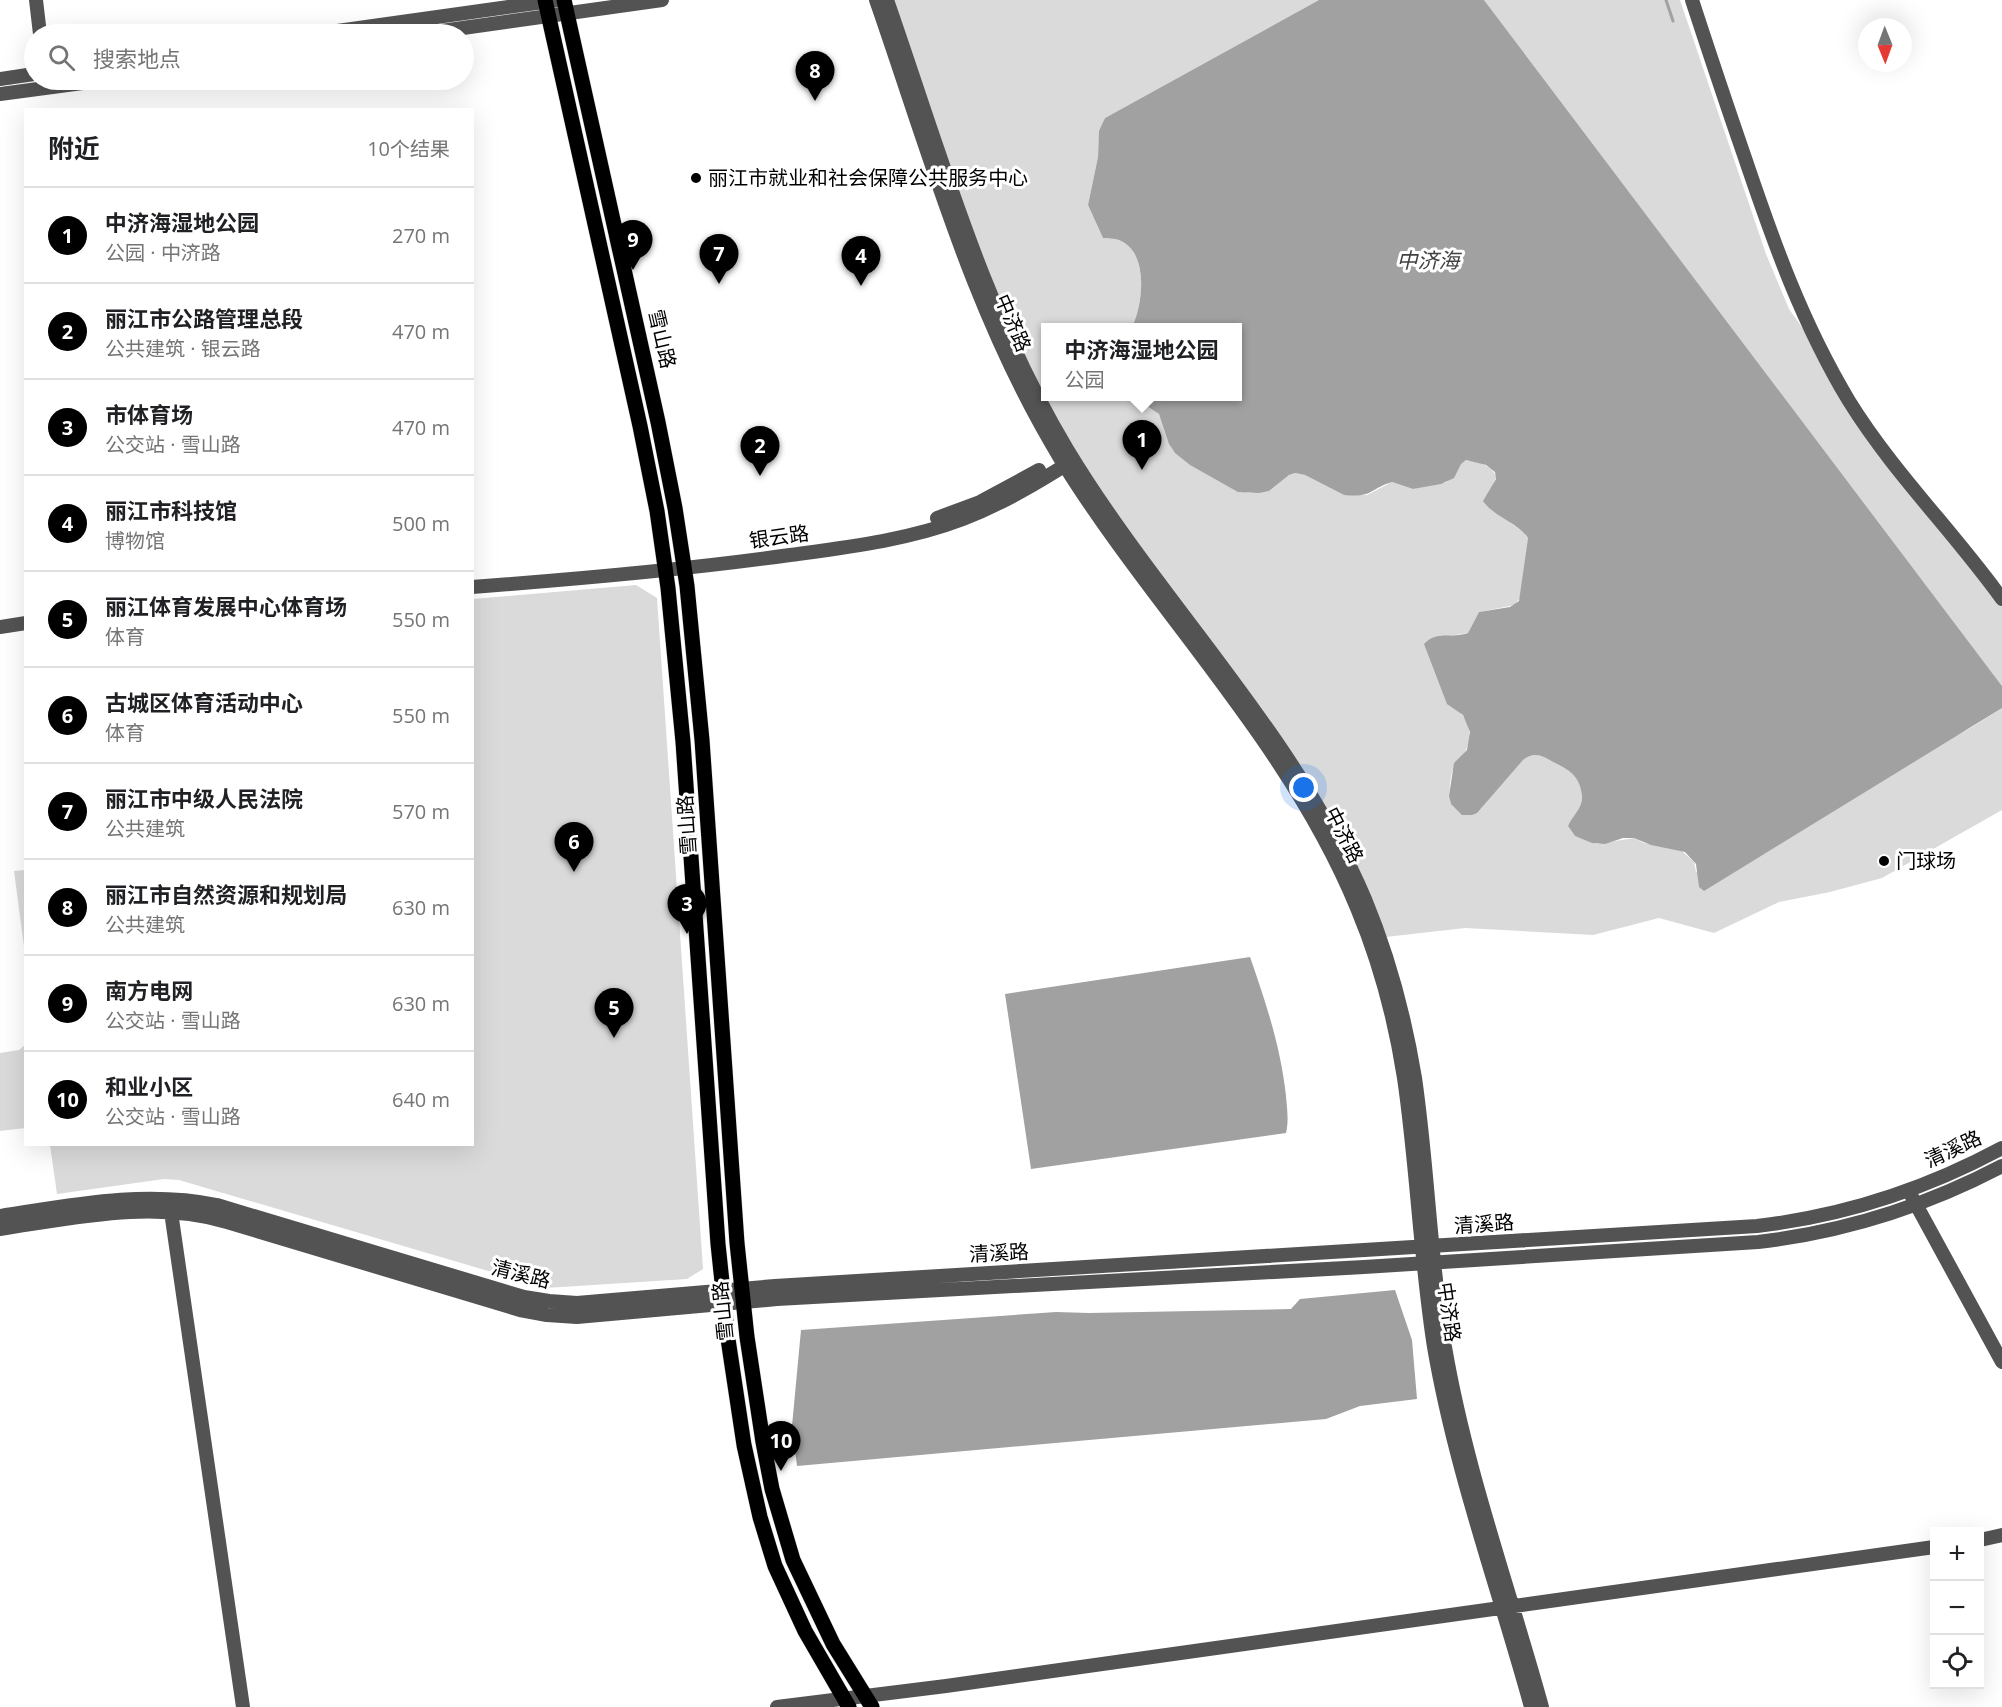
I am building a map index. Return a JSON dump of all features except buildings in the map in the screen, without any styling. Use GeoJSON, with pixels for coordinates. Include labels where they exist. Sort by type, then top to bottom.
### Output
{"type":"FeatureCollection","features":[{"type":"Feature","properties":{"kind":"main road","name":"雪山路"},"geometry":{"type":"LineString","coordinates":[[549,4],[630,380],[665,566],[683,742],[724,1297],[744,1445],[775,1566],[816,1653],[847,1703]]}},
{"type":"Feature","properties":{"kind":"main road","name":"雪山路"},"geometry":{"type":"LineString","coordinates":[[566,7],[654,399],[684,564],[702,740],[742,1296],[767,1466],[785,1536],[797,1570],[821,1622],[868,1702]]}},
{"type":"Feature","properties":{"kind":"street"},"geometry":{"type":"LineString","coordinates":[[36,0],[39,24]]}},
{"type":"Feature","properties":{"kind":"street"},"geometry":{"type":"LineString","coordinates":[[394,24],[549,4],[566,7],[662,0]]}},
{"type":"Feature","properties":{"kind":"street","name":"中济路"},"geometry":{"type":"LineString","coordinates":[[876,0],[974,280],[1015,376],[1118,526],[1302,777],[1331,827],[1356,879],[1385,954],[1404,1020],[1418,1103],[1435,1352],[1451,1430],[1507,1607],[1542,1707]]}},
{"type":"Feature","properties":{"kind":"street","name":"中济路"},"geometry":{"type":"LineString","coordinates":[[887,0],[988,286],[1025,372],[1070,457]]}},
{"type":"Feature","properties":{"kind":"street"},"geometry":{"type":"LineString","coordinates":[[1692,0],[1776,250],[1819,347],[1850,402],[1880,447],[2002,598]]}},
{"type":"Feature","properties":{"kind":"street"},"geometry":{"type":"LineString","coordinates":[[1701,0],[1784,247],[1827,343],[1858,398],[1887,442],[2002,584]]}},
{"type":"Feature","properties":{"kind":"street"},"geometry":{"type":"LineString","coordinates":[[463,24],[549,4]]}},
{"type":"Feature","properties":{"kind":"street"},"geometry":{"type":"LineString","coordinates":[[0,79],[24,75]]}},
{"type":"Feature","properties":{"kind":"street"},"geometry":{"type":"LineString","coordinates":[[0,94],[30,90]]}},
{"type":"Feature","properties":{"kind":"street","name":"银云路"},"geometry":{"type":"LineString","coordinates":[[474,588],[877,543],[926,531],[965,518],[1003,501],[1070,457]]}},
{"type":"Feature","properties":{"kind":"street","name":"银云路"},"geometry":{"type":"LineString","coordinates":[[474,578],[665,566]]}},
{"type":"Feature","properties":{"kind":"street"},"geometry":{"type":"LineString","coordinates":[[0,617],[24,613]]}},
{"type":"Feature","properties":{"kind":"street"},"geometry":{"type":"LineString","coordinates":[[0,627],[24,622]]}},
{"type":"Feature","properties":{"kind":"street","name":"清溪路"},"geometry":{"type":"LineString","coordinates":[[742,1296],[1777,1224],[1831,1213],[1913,1189],[2002,1148]]}},
{"type":"Feature","properties":{"kind":"street","name":"清溪路"},"geometry":{"type":"LineString","coordinates":[[0,1216],[122,1199],[189,1200],[217,1205],[536,1299],[577,1303],[1429,1263],[1779,1239],[1835,1229],[1921,1203],[2002,1166]]}},
{"type":"Feature","properties":{"kind":"street"},"geometry":{"type":"LineString","coordinates":[[1913,1189],[2002,1343]]}},
{"type":"Feature","properties":{"kind":"street"},"geometry":{"type":"LineString","coordinates":[[1921,1203],[2002,1362]]}},
{"type":"Feature","properties":{"kind":"street","name":"清溪路"},"geometry":{"type":"LineString","coordinates":[[0,1229],[123,1212],[171,1212],[214,1218],[534,1313],[577,1317],[724,1297]]}},
{"type":"Feature","properties":{"kind":"street"},"geometry":{"type":"LineString","coordinates":[[171,1212],[243,1707]]}},
{"type":"Feature","properties":{"kind":"street"},"geometry":{"type":"LineString","coordinates":[[1984,1539],[2002,1535]]}},
{"type":"Feature","properties":{"kind":"street"},"geometry":{"type":"LineString","coordinates":[[777,1707],[868,1702],[1507,1607],[1930,1548]]}},
{"type":"Feature","properties":{"kind":"street","name":"中济路"},"geometry":{"type":"LineString","coordinates":[[1507,1607],[1531,1707]]}},
{"type":"Feature","properties":{"kind":"street"},"geometry":{"type":"LineString","coordinates":[[822,1707],[847,1703]]}},
{"type":"Feature","properties":{"kind":"shaded area"},"geometry":{"type":"Polygon","coordinates":[[[892,0],[1319,0],[1105,118],[1099,136],[1098,157],[1088,205],[1103,238],[1121,241],[1136,257],[1140,269],[1141,294],[1134,323],[1041,323],[1041,392],[985,270],[892,0]]]}},
{"type":"Feature","properties":{"kind":"shaded area"},"geometry":{"type":"Polygon","coordinates":[[[1484,0],[1680,0],[1766,254],[1789,309],[2002,607],[2002,686],[1484,0]]]}},
{"type":"Feature","properties":{"kind":"shaded area"},"geometry":{"type":"Polygon","coordinates":[[[1045,401],[1139,401],[1159,414],[1172,449],[1190,465],[1248,493],[1269,491],[1295,473],[1305,475],[1344,495],[1367,495],[1392,482],[1413,489],[1447,482],[1461,463],[1466,460],[1492,470],[1496,477],[1489,507],[1528,538],[1520,598],[1515,605],[1479,612],[1468,633],[1449,636],[1453,706],[1463,715],[1470,733],[1468,746],[1453,770],[1450,790],[1451,804],[1481,809],[1487,799],[1523,760],[1538,755],[1574,774],[1579,783],[1581,804],[1568,826],[1575,836],[1597,844],[1634,838],[1644,843],[1682,851],[1694,862],[1696,872],[1969,729],[2002,708],[2002,810],[1882,878],[1830,892],[1779,902],[1714,933],[1659,918],[1593,935],[1465,928],[1386,937],[1371,895],[1349,847],[1301,768],[1112,510],[1045,401]]]}},
{"type":"Feature","properties":{"kind":"shaded area"},"geometry":{"type":"Polygon","coordinates":[[[636,585],[657,598],[703,1269],[687,1279],[546,1288],[179,1180],[164,1179],[57,1194],[50,1146],[474,1146],[474,599],[636,585]]]}},
{"type":"Feature","properties":{"kind":"shaded area"},"geometry":{"type":"Polygon","coordinates":[[[24,870],[24,946],[14,871],[24,870]]]}},
{"type":"Feature","properties":{"kind":"shaded area"},"geometry":{"type":"Polygon","coordinates":[[[24,1046],[24,1128],[0,1131],[0,1053],[19,1050],[24,1046]]]}},
{"type":"Feature","properties":{"kind":"water","name":"中济海"},"geometry":{"type":"Polygon","coordinates":[[[1319,0],[1484,0],[2002,686],[2002,708],[1704,891],[1699,887],[1696,864],[1685,852],[1651,845],[1634,838],[1623,838],[1605,844],[1592,843],[1575,836],[1568,826],[1582,800],[1579,783],[1569,771],[1542,756],[1535,755],[1523,760],[1477,813],[1462,815],[1451,804],[1449,796],[1454,763],[1467,750],[1470,732],[1463,715],[1447,704],[1424,644],[1434,637],[1468,633],[1479,612],[1510,607],[1519,601],[1528,538],[1483,501],[1496,479],[1495,472],[1486,465],[1466,460],[1461,464],[1454,478],[1441,484],[1413,489],[1392,482],[1366,494],[1353,496],[1344,495],[1305,475],[1295,473],[1269,491],[1238,492],[1190,465],[1175,453],[1169,444],[1159,414],[1139,401],[1242,401],[1242,323],[1134,323],[1141,294],[1140,268],[1136,257],[1121,241],[1103,238],[1088,205],[1098,157],[1099,131],[1105,118],[1319,0]]]}},
{"type":"Feature","properties":{"kind":"water"},"geometry":{"type":"Polygon","coordinates":[[[1250,957],[1281,1060],[1287,1110],[1286,1133],[1031,1169],[1005,994],[1250,957]]]}},
{"type":"Feature","properties":{"kind":"water"},"geometry":{"type":"Polygon","coordinates":[[[1395,1290],[1412,1340],[1417,1399],[1360,1406],[1326,1419],[797,1466],[792,1426],[801,1330],[1056,1312],[1291,1309],[1300,1299],[1395,1290]]]}},
{"type":"Feature","properties":{"kind":"waterway"},"geometry":{"type":"LineString","coordinates":[[1666,0],[1673,21]]}},
{"type":"Feature","properties":{"kind":"place","name":"丽江市自然资源和规划局"},"geometry":{"type":"Point","coordinates":[815,101]}},
{"type":"Feature","properties":{"kind":"place","name":"丽江市就业和社会保障公共服务中心"},"geometry":{"type":"Point","coordinates":[696,178]}},
{"type":"Feature","properties":{"kind":"place","name":"南方电网"},"geometry":{"type":"Point","coordinates":[633,270]}},
{"type":"Feature","properties":{"kind":"place","name":"丽江市中级人民法院"},"geometry":{"type":"Point","coordinates":[719,284]}},
{"type":"Feature","properties":{"kind":"place","name":"丽江市科技馆"},"geometry":{"type":"Point","coordinates":[861,286]}},
{"type":"Feature","properties":{"kind":"place","name":"中济海湿地公园"},"geometry":{"type":"Point","coordinates":[1142,470]}},
{"type":"Feature","properties":{"kind":"place","name":"丽江市公路管理总段"},"geometry":{"type":"Point","coordinates":[760,476]}},
{"type":"Feature","properties":{"kind":"place","name":"门球场"},"geometry":{"type":"Point","coordinates":[1884,861]}},
{"type":"Feature","properties":{"kind":"place","name":"古城区体育活动中心"},"geometry":{"type":"Point","coordinates":[574,872]}},
{"type":"Feature","properties":{"kind":"place","name":"市体育场"},"geometry":{"type":"Point","coordinates":[687,934]}},
{"type":"Feature","properties":{"kind":"place","name":"丽江体育发展中心体育场"},"geometry":{"type":"Point","coordinates":[614,1038]}},
{"type":"Feature","properties":{"kind":"place","name":"和业小区"},"geometry":{"type":"Point","coordinates":[781,1471]}}]}
